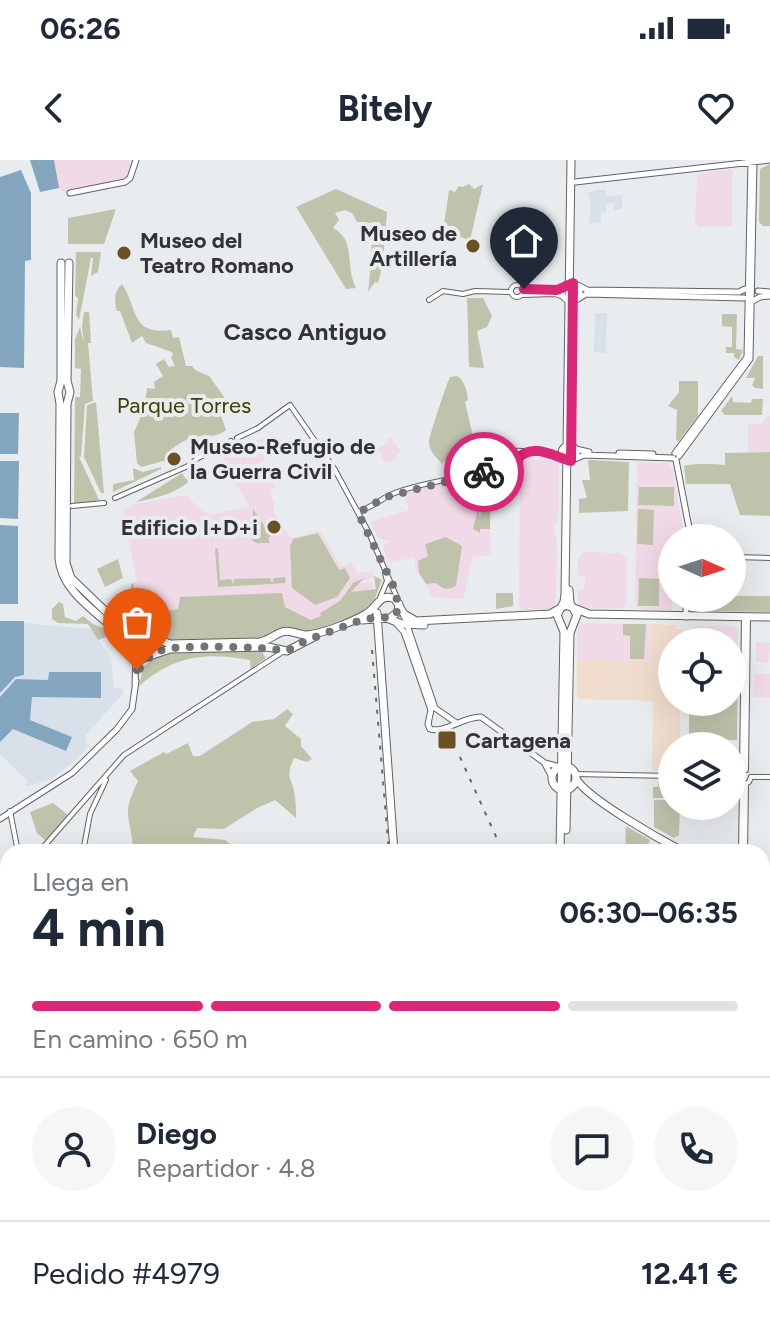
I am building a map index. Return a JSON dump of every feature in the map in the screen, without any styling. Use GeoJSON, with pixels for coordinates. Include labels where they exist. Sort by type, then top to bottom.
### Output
{"type":"FeatureCollection","features":[{"type":"Feature","properties":{"kind":"main road"},"geometry":{"type":"LineString","coordinates":[[70,193],[124,182],[130,177],[136,160]]}},
{"type":"Feature","properties":{"kind":"main road"},"geometry":{"type":"LineString","coordinates":[[572,243],[573,160]]}},
{"type":"Feature","properties":{"kind":"main road"},"geometry":{"type":"LineString","coordinates":[[564,844],[564,632],[557,615],[565,598],[573,160]]}},
{"type":"Feature","properties":{"kind":"main road"},"geometry":{"type":"LineString","coordinates":[[575,182],[770,160]]}},
{"type":"Feature","properties":{"kind":"main road"},"geometry":{"type":"LineString","coordinates":[[688,524],[675,455],[746,360],[751,294],[751,161]]}},
{"type":"Feature","properties":{"kind":"main road"},"geometry":{"type":"LineString","coordinates":[[0,819],[72,773],[118,728],[131,710],[136,678],[136,657],[126,640],[63,577],[59,564],[66,506],[59,392],[65,263],[69,392],[66,563],[69,575],[123,629],[170,644],[260,642],[285,631],[314,633],[366,616],[398,613],[399,603]]}},
{"type":"Feature","properties":{"kind":"main road"},"geometry":{"type":"LineString","coordinates":[[571,284],[587,290],[751,294]]}},
{"type":"Feature","properties":{"kind":"main road"},"geometry":{"type":"LineString","coordinates":[[571,299],[586,294],[770,294]]}},
{"type":"Feature","properties":{"kind":"main road"},"geometry":{"type":"LineString","coordinates":[[59,392],[65,386],[69,392]]}},
{"type":"Feature","properties":{"kind":"main road"},"geometry":{"type":"LineString","coordinates":[[570,447],[584,452],[675,455]]}},
{"type":"Feature","properties":{"kind":"main road"},"geometry":{"type":"LineString","coordinates":[[569,460],[584,455],[675,455]]}},
{"type":"Feature","properties":{"kind":"main road"},"geometry":{"type":"LineString","coordinates":[[552,777],[563,767],[570,633],[577,615],[569,596],[569,460]]}},
{"type":"Feature","properties":{"kind":"main road"},"geometry":{"type":"LineString","coordinates":[[395,844],[380,632],[390,596],[399,603],[413,624]]}},
{"type":"Feature","properties":{"kind":"main road"},"geometry":{"type":"LineString","coordinates":[[413,624],[547,614],[566,605],[591,614],[770,619]]}},
{"type":"Feature","properties":{"kind":"main road"},"geometry":{"type":"LineString","coordinates":[[686,612],[686,617]]}},
{"type":"Feature","properties":{"kind":"main road"},"geometry":{"type":"LineString","coordinates":[[136,657],[150,657],[170,649],[293,648],[366,616],[383,613],[413,624],[547,619],[566,626],[589,617],[686,617]]}},
{"type":"Feature","properties":{"kind":"main road"},"geometry":{"type":"LineString","coordinates":[[383,613],[404,632],[431,710],[428,726],[431,730],[439,731],[478,717],[486,720],[545,763],[563,767],[576,776],[579,784],[601,801]]}},
{"type":"Feature","properties":{"kind":"main road"},"geometry":{"type":"LineString","coordinates":[[366,616],[380,632]]}},
{"type":"Feature","properties":{"kind":"main road"},"geometry":{"type":"LineString","coordinates":[[410,636],[413,624]]}},
{"type":"Feature","properties":{"kind":"main road"},"geometry":{"type":"LineString","coordinates":[[413,624],[410,636],[435,708],[460,722]]}},
{"type":"Feature","properties":{"kind":"main road"},"geometry":{"type":"LineString","coordinates":[[292,633],[296,639],[293,648]]}},
{"type":"Feature","properties":{"kind":"main road"},"geometry":{"type":"LineString","coordinates":[[131,648],[134,640],[141,635]]}},
{"type":"Feature","properties":{"kind":"main road"},"geometry":{"type":"LineString","coordinates":[[277,636],[276,642],[281,650]]}},
{"type":"Feature","properties":{"kind":"main road"},"geometry":{"type":"LineString","coordinates":[[136,678],[141,665],[157,646],[152,637]]}},
{"type":"Feature","properties":{"kind":"main road"},"geometry":{"type":"LineString","coordinates":[[430,718],[445,715]]}},
{"type":"Feature","properties":{"kind":"main road"},"geometry":{"type":"LineString","coordinates":[[445,715],[446,726]]}},
{"type":"Feature","properties":{"kind":"main road"},"geometry":{"type":"LineString","coordinates":[[545,763],[554,785],[566,790],[580,790],[671,844]]}},
{"type":"Feature","properties":{"kind":"main road"},"geometry":{"type":"LineString","coordinates":[[563,844],[566,790],[576,776]]}},
{"type":"Feature","properties":{"kind":"main road"},"geometry":{"type":"LineString","coordinates":[[566,814],[570,796],[580,790]]}},
{"type":"Feature","properties":{"kind":"street"},"geometry":{"type":"LineString","coordinates":[[511,292],[516,285],[555,290],[571,284]]}},
{"type":"Feature","properties":{"kind":"street"},"geometry":{"type":"LineString","coordinates":[[522,288],[522,295]]}},
{"type":"Feature","properties":{"kind":"street"},"geometry":{"type":"LineString","coordinates":[[429,300],[440,292],[448,291],[463,294],[511,292],[515,297],[555,294],[571,299]]}},
{"type":"Feature","properties":{"kind":"street"},"geometry":{"type":"LineString","coordinates":[[115,498],[189,466],[198,458],[258,428],[290,405],[335,470],[394,587],[399,603]]}},
{"type":"Feature","properties":{"kind":"street"},"geometry":{"type":"LineString","coordinates":[[493,470],[493,450],[550,452],[570,447]]}},
{"type":"Feature","properties":{"kind":"street"},"geometry":{"type":"LineString","coordinates":[[358,513],[386,497],[434,483],[493,470],[516,471],[516,451]]}},
{"type":"Feature","properties":{"kind":"street"},"geometry":{"type":"LineString","coordinates":[[516,464],[521,455],[530,452]]}},
{"type":"Feature","properties":{"kind":"street"},"geometry":{"type":"LineString","coordinates":[[550,452],[569,460]]}},
{"type":"Feature","properties":{"kind":"street"},"geometry":{"type":"LineString","coordinates":[[66,506],[104,503]]}},
{"type":"Feature","properties":{"kind":"street"},"geometry":{"type":"LineString","coordinates":[[746,557],[770,558]]}},
{"type":"Feature","properties":{"kind":"street"},"geometry":{"type":"LineString","coordinates":[[383,613],[387,581],[385,569]]}},
{"type":"Feature","properties":{"kind":"street"},"geometry":{"type":"LineString","coordinates":[[744,732],[746,618]]}},
{"type":"Feature","properties":{"kind":"street"},"geometry":{"type":"LineString","coordinates":[[259,647],[267,653],[268,662]]}},
{"type":"Feature","properties":{"kind":"street"},"geometry":{"type":"LineString","coordinates":[[46,844],[127,752],[262,666],[281,650]]}},
{"type":"Feature","properties":{"kind":"street"},"geometry":{"type":"LineString","coordinates":[[84,844],[89,816],[111,771]]}},
{"type":"Feature","properties":{"kind":"street"},"geometry":{"type":"LineString","coordinates":[[746,772],[751,777],[770,777]]}},
{"type":"Feature","properties":{"kind":"street"},"geometry":{"type":"LineString","coordinates":[[576,776],[658,776]]}},
{"type":"Feature","properties":{"kind":"street"},"geometry":{"type":"LineString","coordinates":[[746,782],[751,777]]}},
{"type":"Feature","properties":{"kind":"street"},"geometry":{"type":"LineString","coordinates":[[10,811],[16,844]]}},
{"type":"Feature","properties":{"kind":"street"},"geometry":{"type":"LineString","coordinates":[[743,820],[743,844]]}},
{"type":"Feature","properties":{"kind":"shaded area"},"geometry":{"type":"Polygon","coordinates":[[[54,160],[133,160],[126,178],[63,192],[59,188],[54,160]]]}},
{"type":"Feature","properties":{"kind":"shaded area"},"geometry":{"type":"Polygon","coordinates":[[[732,169],[732,226],[699,227],[695,223],[697,177],[701,173],[732,169]]]}},
{"type":"Feature","properties":{"kind":"shaded area"},"geometry":{"type":"Polygon","coordinates":[[[606,190],[606,196],[622,195],[622,209],[614,210],[614,203],[606,204],[606,212],[601,213],[601,222],[589,224],[591,201],[588,193],[606,190]]]}},
{"type":"Feature","properties":{"kind":"shaded area"},"geometry":{"type":"Polygon","coordinates":[[[595,313],[607,313],[606,353],[594,352],[595,313]]]}},
{"type":"Feature","properties":{"kind":"shaded area"},"geometry":{"type":"Polygon","coordinates":[[[770,416],[770,452],[748,453],[748,424],[762,424],[770,416]]]}},
{"type":"Feature","properties":{"kind":"shaded area"},"geometry":{"type":"Polygon","coordinates":[[[272,432],[282,449],[249,469],[248,477],[259,481],[268,476],[276,487],[270,492],[274,513],[291,538],[321,531],[341,567],[351,562],[357,573],[373,571],[374,577],[358,583],[373,582],[374,589],[354,592],[353,605],[311,620],[284,606],[282,594],[180,598],[178,609],[137,616],[133,583],[137,582],[123,508],[188,495],[195,505],[210,515],[250,506],[221,460],[272,432]]]}},
{"type":"Feature","properties":{"kind":"shaded area"},"geometry":{"type":"Polygon","coordinates":[[[390,437],[401,452],[397,454],[397,459],[385,463],[378,448],[388,443],[386,439],[390,437]]]}},
{"type":"Feature","properties":{"kind":"shaded area"},"geometry":{"type":"Polygon","coordinates":[[[463,458],[489,466],[490,555],[473,557],[463,599],[431,597],[424,578],[417,575],[414,558],[388,562],[383,545],[390,541],[378,538],[370,522],[409,510],[405,493],[466,472],[463,458]]]}},
{"type":"Feature","properties":{"kind":"shaded area"},"geometry":{"type":"Polygon","coordinates":[[[526,458],[559,461],[558,517],[554,529],[557,542],[556,604],[551,609],[522,610],[519,607],[520,463],[526,458]]]}},
{"type":"Feature","properties":{"kind":"shaded area"},"geometry":{"type":"Polygon","coordinates":[[[637,462],[667,463],[672,468],[682,524],[658,524],[658,610],[639,609],[635,605],[637,462]]]}},
{"type":"Feature","properties":{"kind":"shaded area"},"geometry":{"type":"Polygon","coordinates":[[[584,552],[621,553],[627,559],[626,605],[622,609],[581,608],[578,604],[578,590],[584,590],[585,576],[578,575],[578,558],[584,552]]]}},
{"type":"Feature","properties":{"kind":"shaded area"},"geometry":{"type":"Polygon","coordinates":[[[24,623],[91,629],[111,658],[114,688],[123,689],[122,695],[86,735],[85,741],[89,746],[75,761],[50,780],[27,786],[27,781],[0,754],[0,742],[12,729],[72,737],[30,720],[32,697],[100,698],[49,672],[48,680],[16,679],[0,697],[15,676],[24,676],[24,623]]]}},
{"type":"Feature","properties":{"kind":"shaded area"},"geometry":{"type":"Polygon","coordinates":[[[583,623],[651,624],[650,661],[577,660],[578,628],[583,623]]]}},
{"type":"Feature","properties":{"kind":"shaded area"},"geometry":{"type":"Polygon","coordinates":[[[651,624],[677,625],[677,628],[658,628],[658,716],[680,716],[680,732],[658,732],[658,770],[652,770],[653,701],[577,699],[577,660],[650,661],[651,624]]]}},
{"type":"Feature","properties":{"kind":"shaded area"},"geometry":{"type":"Polygon","coordinates":[[[734,626],[736,628],[692,628],[734,626]]]}},
{"type":"Feature","properties":{"kind":"shaded area"},"geometry":{"type":"Polygon","coordinates":[[[756,642],[770,643],[768,663],[756,662],[756,642]]]}},
{"type":"Feature","properties":{"kind":"shaded area"},"geometry":{"type":"Polygon","coordinates":[[[754,674],[770,674],[770,698],[753,697],[754,674]]]}},
{"type":"Feature","properties":{"kind":"green space"},"geometry":{"type":"Polygon","coordinates":[[[770,164],[770,226],[763,226],[759,222],[760,169],[770,164]]]}},
{"type":"Feature","properties":{"kind":"green space"},"geometry":{"type":"Polygon","coordinates":[[[469,184],[474,189],[483,184],[470,240],[443,232],[449,190],[455,192],[459,186],[469,184]]]}},
{"type":"Feature","properties":{"kind":"green space"},"geometry":{"type":"Polygon","coordinates":[[[336,189],[387,212],[383,263],[378,283],[375,282],[368,292],[374,261],[371,258],[373,223],[357,222],[352,213],[345,210],[335,213],[339,220],[333,228],[348,246],[356,288],[346,289],[296,207],[336,189]]]}},
{"type":"Feature","properties":{"kind":"green space"},"geometry":{"type":"Polygon","coordinates":[[[116,209],[104,244],[68,244],[68,218],[116,209]]]}},
{"type":"Feature","properties":{"kind":"green space"},"geometry":{"type":"Polygon","coordinates":[[[76,252],[101,252],[98,272],[91,276],[91,258],[79,320],[76,315],[78,298],[75,296],[76,252]]]}},
{"type":"Feature","properties":{"kind":"green space","name":"Parque Torres"},"geometry":{"type":"Polygon","coordinates":[[[122,284],[142,324],[148,329],[171,330],[173,338],[179,337],[186,366],[209,376],[225,398],[222,399],[221,416],[226,430],[187,440],[166,454],[167,460],[141,467],[137,463],[134,432],[144,409],[147,388],[155,389],[154,382],[163,376],[156,364],[164,359],[169,367],[175,366],[172,352],[146,343],[142,336],[132,343],[115,304],[116,293],[122,284]]]}},
{"type":"Feature","properties":{"kind":"green space"},"geometry":{"type":"Polygon","coordinates":[[[467,298],[483,298],[492,316],[487,327],[477,331],[484,368],[469,367],[467,298]]]}},
{"type":"Feature","properties":{"kind":"green space"},"geometry":{"type":"Polygon","coordinates":[[[84,312],[89,312],[93,401],[85,404],[79,457],[100,502],[74,504],[75,397],[80,397],[81,369],[75,368],[75,339],[80,327],[84,343],[84,312]]]}},
{"type":"Feature","properties":{"kind":"green space"},"geometry":{"type":"Polygon","coordinates":[[[722,314],[737,314],[736,349],[743,350],[739,360],[734,353],[726,353],[726,347],[732,347],[732,327],[722,326],[722,314]]]}},
{"type":"Feature","properties":{"kind":"green space"},"geometry":{"type":"Polygon","coordinates":[[[758,356],[763,356],[763,389],[752,385],[755,378],[746,378],[758,356]]]}},
{"type":"Feature","properties":{"kind":"green space"},"geometry":{"type":"Polygon","coordinates":[[[457,376],[466,390],[468,400],[465,402],[475,445],[484,443],[489,466],[472,472],[466,471],[463,457],[457,458],[452,454],[442,464],[429,446],[448,381],[450,377],[457,376]]]}},
{"type":"Feature","properties":{"kind":"green space"},"geometry":{"type":"Polygon","coordinates":[[[679,381],[698,381],[698,416],[678,442],[677,410],[668,406],[679,392],[679,381]]]}},
{"type":"Feature","properties":{"kind":"green space"},"geometry":{"type":"Polygon","coordinates":[[[732,396],[733,402],[751,403],[752,399],[763,399],[762,415],[725,415],[721,411],[732,396]]]}},
{"type":"Feature","properties":{"kind":"green space"},"geometry":{"type":"Polygon","coordinates":[[[96,402],[104,493],[101,493],[84,457],[87,405],[96,402]]]}},
{"type":"Feature","properties":{"kind":"green space"},"geometry":{"type":"Polygon","coordinates":[[[770,452],[770,516],[740,515],[730,484],[686,484],[684,466],[725,465],[725,453],[770,452]]]}},
{"type":"Feature","properties":{"kind":"green space"},"geometry":{"type":"Polygon","coordinates":[[[588,460],[629,462],[628,511],[579,513],[579,499],[587,498],[582,480],[590,480],[588,460]]]}},
{"type":"Feature","properties":{"kind":"green space"},"geometry":{"type":"Polygon","coordinates":[[[194,464],[198,472],[186,484],[162,496],[136,502],[182,473],[186,479],[191,477],[189,470],[194,464]]]}},
{"type":"Feature","properties":{"kind":"green space"},"geometry":{"type":"Polygon","coordinates":[[[161,467],[113,492],[113,484],[134,480],[133,468],[143,472],[161,467]]]}},
{"type":"Feature","properties":{"kind":"green space"},"geometry":{"type":"Polygon","coordinates":[[[639,487],[674,487],[674,506],[638,505],[639,487]]]}},
{"type":"Feature","properties":{"kind":"green space"},"geometry":{"type":"Polygon","coordinates":[[[478,508],[480,518],[481,511],[490,511],[490,529],[480,529],[480,533],[473,529],[478,508]]]}},
{"type":"Feature","properties":{"kind":"green space"},"geometry":{"type":"Polygon","coordinates":[[[253,509],[271,536],[268,538],[270,543],[252,540],[253,509]]]}},
{"type":"Feature","properties":{"kind":"green space"},"geometry":{"type":"Polygon","coordinates":[[[638,509],[654,510],[653,545],[637,544],[638,509]]]}},
{"type":"Feature","properties":{"kind":"green space"},"geometry":{"type":"Polygon","coordinates":[[[318,533],[339,570],[345,568],[350,578],[337,597],[315,605],[292,588],[290,546],[293,539],[318,533]]]}},
{"type":"Feature","properties":{"kind":"green space"},"geometry":{"type":"Polygon","coordinates":[[[446,537],[462,546],[456,586],[448,589],[436,583],[426,584],[419,573],[418,561],[428,556],[425,544],[446,537]]]}},
{"type":"Feature","properties":{"kind":"green space"},"geometry":{"type":"Polygon","coordinates":[[[218,548],[220,580],[231,579],[233,584],[234,579],[270,578],[272,583],[274,578],[285,577],[286,583],[218,587],[215,549],[218,548]]]}},
{"type":"Feature","properties":{"kind":"green space"},"geometry":{"type":"Polygon","coordinates":[[[118,559],[123,578],[105,587],[97,569],[118,559]]]}},
{"type":"Feature","properties":{"kind":"green space"},"geometry":{"type":"Polygon","coordinates":[[[374,576],[382,580],[374,601],[365,612],[310,632],[259,639],[170,641],[138,629],[133,617],[133,583],[138,616],[178,609],[180,597],[282,593],[285,607],[311,620],[340,601],[353,583],[364,578],[351,592],[376,589],[374,576]]]}},
{"type":"Feature","properties":{"kind":"green space"},"geometry":{"type":"Polygon","coordinates":[[[639,578],[658,579],[658,606],[638,606],[639,578]]]}},
{"type":"Feature","properties":{"kind":"green space"},"geometry":{"type":"Polygon","coordinates":[[[496,593],[513,593],[513,606],[496,609],[496,593]]]}},
{"type":"Feature","properties":{"kind":"green space"},"geometry":{"type":"Polygon","coordinates":[[[746,596],[770,596],[770,612],[746,612],[746,596]]]}},
{"type":"Feature","properties":{"kind":"green space"},"geometry":{"type":"Polygon","coordinates":[[[59,602],[63,604],[65,617],[76,621],[83,616],[110,631],[111,641],[106,637],[98,640],[88,624],[58,623],[52,619],[52,609],[59,602]]]}},
{"type":"Feature","properties":{"kind":"green space"},"geometry":{"type":"Polygon","coordinates":[[[623,624],[646,624],[644,659],[630,659],[630,636],[623,635],[623,624]]]}},
{"type":"Feature","properties":{"kind":"green space"},"geometry":{"type":"Polygon","coordinates":[[[261,650],[266,658],[251,669],[250,660],[219,656],[192,658],[165,668],[139,686],[143,667],[170,652],[261,650]]]}},
{"type":"Feature","properties":{"kind":"green space"},"geometry":{"type":"Polygon","coordinates":[[[287,709],[293,714],[285,726],[301,739],[301,746],[312,759],[307,762],[294,758],[291,765],[289,775],[296,818],[275,800],[224,829],[197,828],[193,837],[225,840],[230,844],[132,844],[128,808],[138,781],[130,771],[188,743],[193,756],[200,756],[252,722],[274,719],[287,709]]]}},
{"type":"Feature","properties":{"kind":"green space"},"geometry":{"type":"Polygon","coordinates":[[[689,716],[737,716],[737,732],[689,732],[689,716]]]}},
{"type":"Feature","properties":{"kind":"green space"},"geometry":{"type":"Polygon","coordinates":[[[653,787],[658,787],[658,798],[653,798],[653,787]]]}},
{"type":"Feature","properties":{"kind":"green space"},"geometry":{"type":"Polygon","coordinates":[[[654,800],[658,800],[658,820],[680,820],[679,835],[674,838],[654,827],[654,800]]]}},
{"type":"Feature","properties":{"kind":"green space"},"geometry":{"type":"Polygon","coordinates":[[[53,803],[68,815],[46,841],[37,833],[30,812],[53,803]]]}},
{"type":"Feature","properties":{"kind":"green space"},"geometry":{"type":"Polygon","coordinates":[[[626,826],[650,840],[649,844],[625,844],[626,826]]]}},
{"type":"Feature","properties":{"kind":"water"},"geometry":{"type":"Polygon","coordinates":[[[30,160],[54,160],[59,188],[40,192],[30,160]]]}},
{"type":"Feature","properties":{"kind":"water"},"geometry":{"type":"Polygon","coordinates":[[[21,170],[31,193],[31,260],[25,261],[24,368],[0,367],[0,177],[21,170]]]}},
{"type":"Feature","properties":{"kind":"water"},"geometry":{"type":"Polygon","coordinates":[[[0,413],[19,413],[18,454],[0,454],[0,413]]]}},
{"type":"Feature","properties":{"kind":"water"},"geometry":{"type":"Polygon","coordinates":[[[0,461],[19,461],[18,519],[0,518],[0,461]]]}},
{"type":"Feature","properties":{"kind":"water"},"geometry":{"type":"Polygon","coordinates":[[[0,525],[18,526],[18,604],[0,604],[0,525]]]}},
{"type":"Feature","properties":{"kind":"water"},"geometry":{"type":"Polygon","coordinates":[[[0,621],[24,621],[24,675],[15,677],[0,693],[0,621]]]}},
{"type":"Feature","properties":{"kind":"water"},"geometry":{"type":"Polygon","coordinates":[[[49,672],[101,672],[101,698],[32,697],[30,720],[72,737],[66,751],[13,729],[0,742],[0,697],[16,679],[48,680],[49,672]]]}},
{"type":"Feature","properties":{"kind":"railway"},"geometry":{"type":"LineString","coordinates":[[372,650],[388,844]]}},
{"type":"Feature","properties":{"kind":"railway"},"geometry":{"type":"LineString","coordinates":[[455,746],[499,844]]}},
{"type":"Feature","properties":{"kind":"way so far"},"geometry":{"type":"LineString","coordinates":[[137,670],[136,676],[144,662],[164,650],[268,647],[287,651],[364,619],[393,617],[399,609],[396,591],[358,513],[386,497],[484,472]]}},
{"type":"Feature","properties":{"kind":"place","name":"Museo de Artillería"},"geometry":{"type":"Point","coordinates":[473,246]}},
{"type":"Feature","properties":{"kind":"place","name":"Museo del Teatro Romano"},"geometry":{"type":"Point","coordinates":[124,253]}},
{"type":"Feature","properties":{"kind":"place","name":"Museo-Refugio de la Guerra Civil"},"geometry":{"type":"Point","coordinates":[174,459]}},
{"type":"Feature","properties":{"kind":"place","name":"Edificio I+D+i"},"geometry":{"type":"Point","coordinates":[274,527]}},
{"type":"Feature","properties":{"kind":"place","name":"Cartagena"},"geometry":{"type":"Point","coordinates":[447,740]}},
{"type":"Feature","properties":{"kind":"district","name":"Casco Antiguo"},"geometry":{"type":"Point","coordinates":[305,332]}},
{"type":"Feature","properties":{"kind":"route"},"geometry":{"type":"LineString","coordinates":[[484,472],[516,471],[519,457],[528,452],[552,453],[571,461],[573,283],[557,290],[524,289]]}}]}
